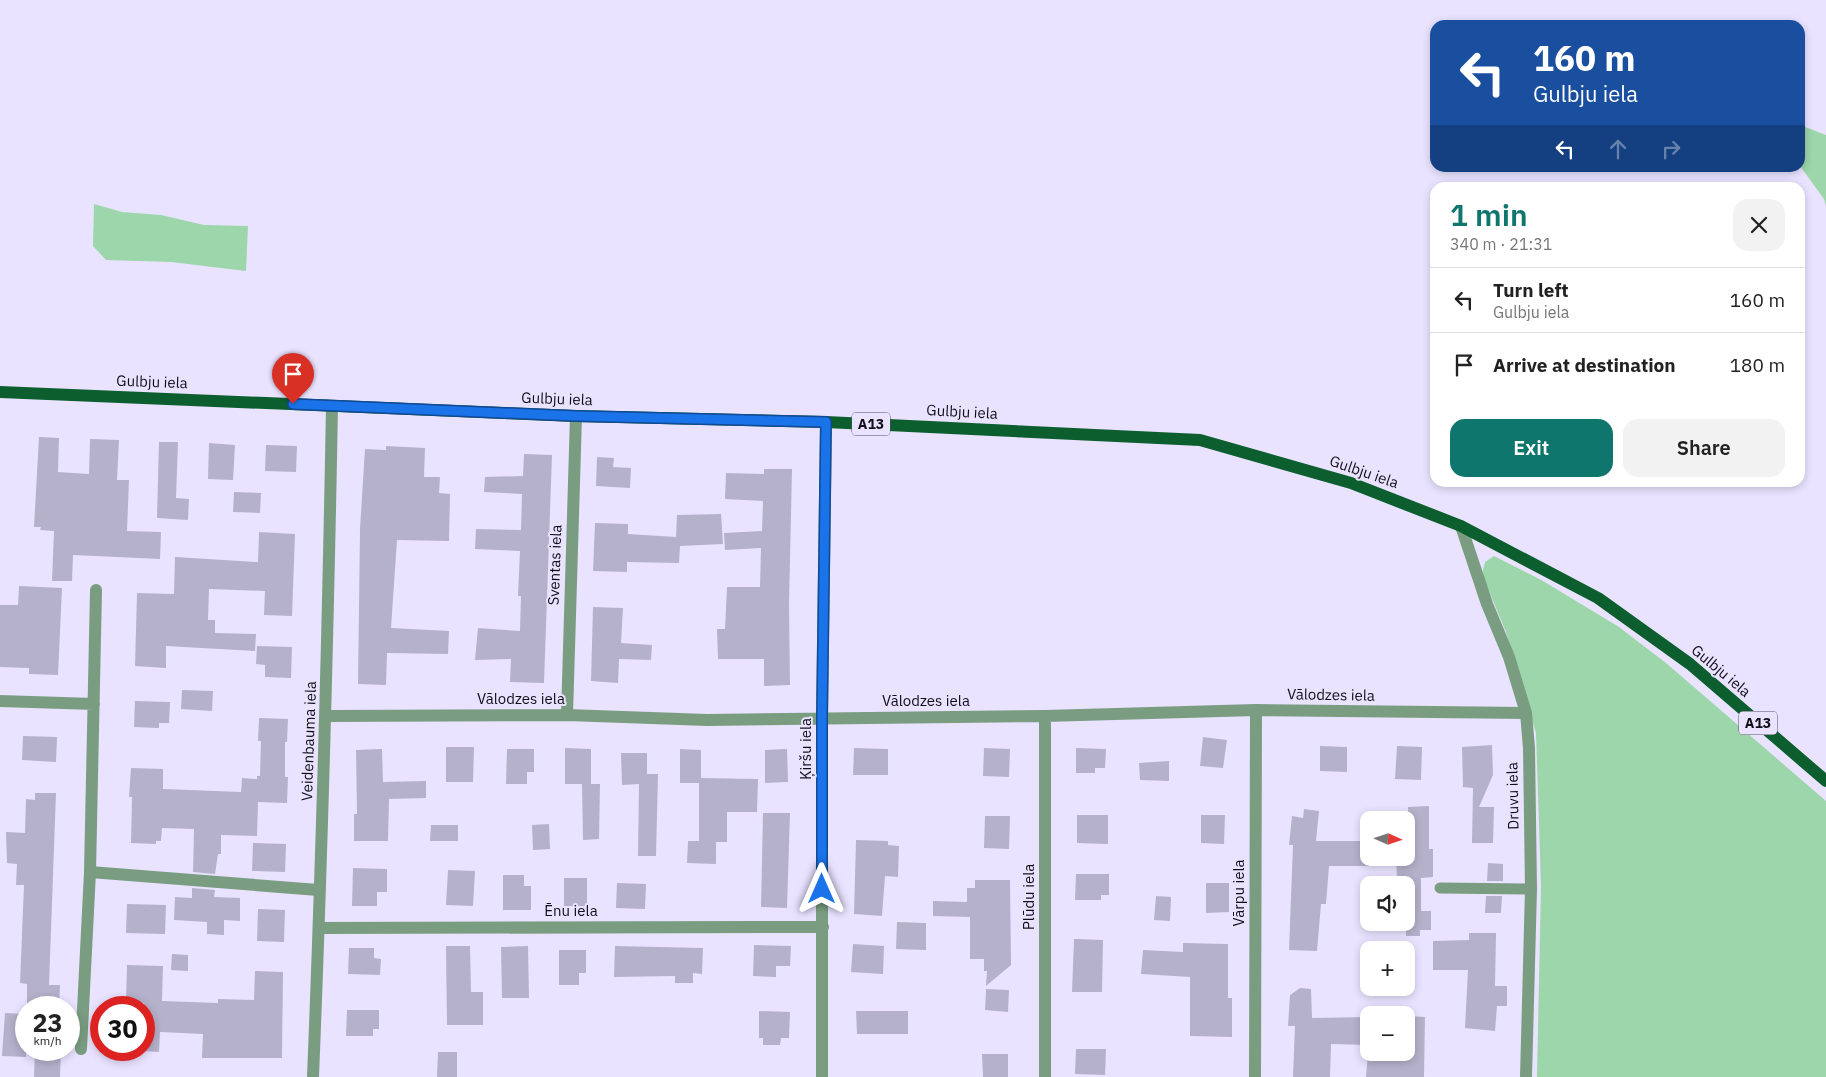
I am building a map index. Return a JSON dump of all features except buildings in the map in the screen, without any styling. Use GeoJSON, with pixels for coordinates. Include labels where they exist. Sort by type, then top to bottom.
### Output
{"type":"FeatureCollection","features":[{"type":"Feature","properties":{"kind":"main road","name":"Gulbju iela"},"geometry":{"type":"LineString","coordinates":[[0,392],[576,416],[826,422],[1200,440],[1350,483],[1461,526],[1598,598],[1690,664],[1826,781]]}},
{"type":"Feature","properties":{"kind":"street","name":"Veidenbauma iela"},"geometry":{"type":"LineString","coordinates":[[313,1077],[319,928],[318,890],[327,716],[332,406]]}},
{"type":"Feature","properties":{"kind":"street","name":"Sventas iela"},"geometry":{"type":"LineString","coordinates":[[567,716],[576,416]]}},
{"type":"Feature","properties":{"kind":"street","name":"Ķiršu iela"},"geometry":{"type":"LineString","coordinates":[[822,1077],[822,718],[826,422]]}},
{"type":"Feature","properties":{"kind":"street","name":"Druvu iela"},"geometry":{"type":"LineString","coordinates":[[1461,526],[1487,604],[1509,658],[1526,713],[1529,748],[1531,889],[1526,1077]]}},
{"type":"Feature","properties":{"kind":"street"},"geometry":{"type":"LineString","coordinates":[[81,1049],[90,872],[96,590]]}},
{"type":"Feature","properties":{"kind":"street"},"geometry":{"type":"LineString","coordinates":[[0,701],[94,704]]}},
{"type":"Feature","properties":{"kind":"street","name":"Vālodzes iela"},"geometry":{"type":"LineString","coordinates":[[327,716],[567,716],[707,720],[1045,716],[1256,710],[1526,713]]}},
{"type":"Feature","properties":{"kind":"street","name":"Vārpu iela"},"geometry":{"type":"LineString","coordinates":[[1255,1077],[1256,710]]}},
{"type":"Feature","properties":{"kind":"street","name":"Plūdu iela"},"geometry":{"type":"LineString","coordinates":[[1045,716],[1045,1077]]}},
{"type":"Feature","properties":{"kind":"street"},"geometry":{"type":"LineString","coordinates":[[90,872],[318,890]]}},
{"type":"Feature","properties":{"kind":"street","name":"Ēnu iela"},"geometry":{"type":"LineString","coordinates":[[319,928],[823,927]]}},
{"type":"Feature","properties":{"kind":"lane"},"geometry":{"type":"LineString","coordinates":[[1440,888],[1531,889]]}},
{"type":"Feature","properties":{"kind":"green space"},"geometry":{"type":"Polygon","coordinates":[[[1805,127],[1826,135],[1826,206],[1824,199],[1804,172],[1805,127]]]}},
{"type":"Feature","properties":{"kind":"green space"},"geometry":{"type":"Polygon","coordinates":[[[94,204],[122,212],[161,215],[204,225],[248,226],[246,271],[171,262],[106,260],[93,246],[94,204]]]}},
{"type":"Feature","properties":{"kind":"green space"},"geometry":{"type":"Polygon","coordinates":[[[1494,556],[1543,581],[1619,627],[1666,663],[1826,801],[1826,1077],[1537,1077],[1541,886],[1536,733],[1506,632],[1482,574],[1485,562],[1494,556]]]}},
{"type":"Feature","properties":{"kind":"route"},"geometry":{"type":"LineString","coordinates":[[293,404],[576,416],[826,422],[822,889]]}}]}
